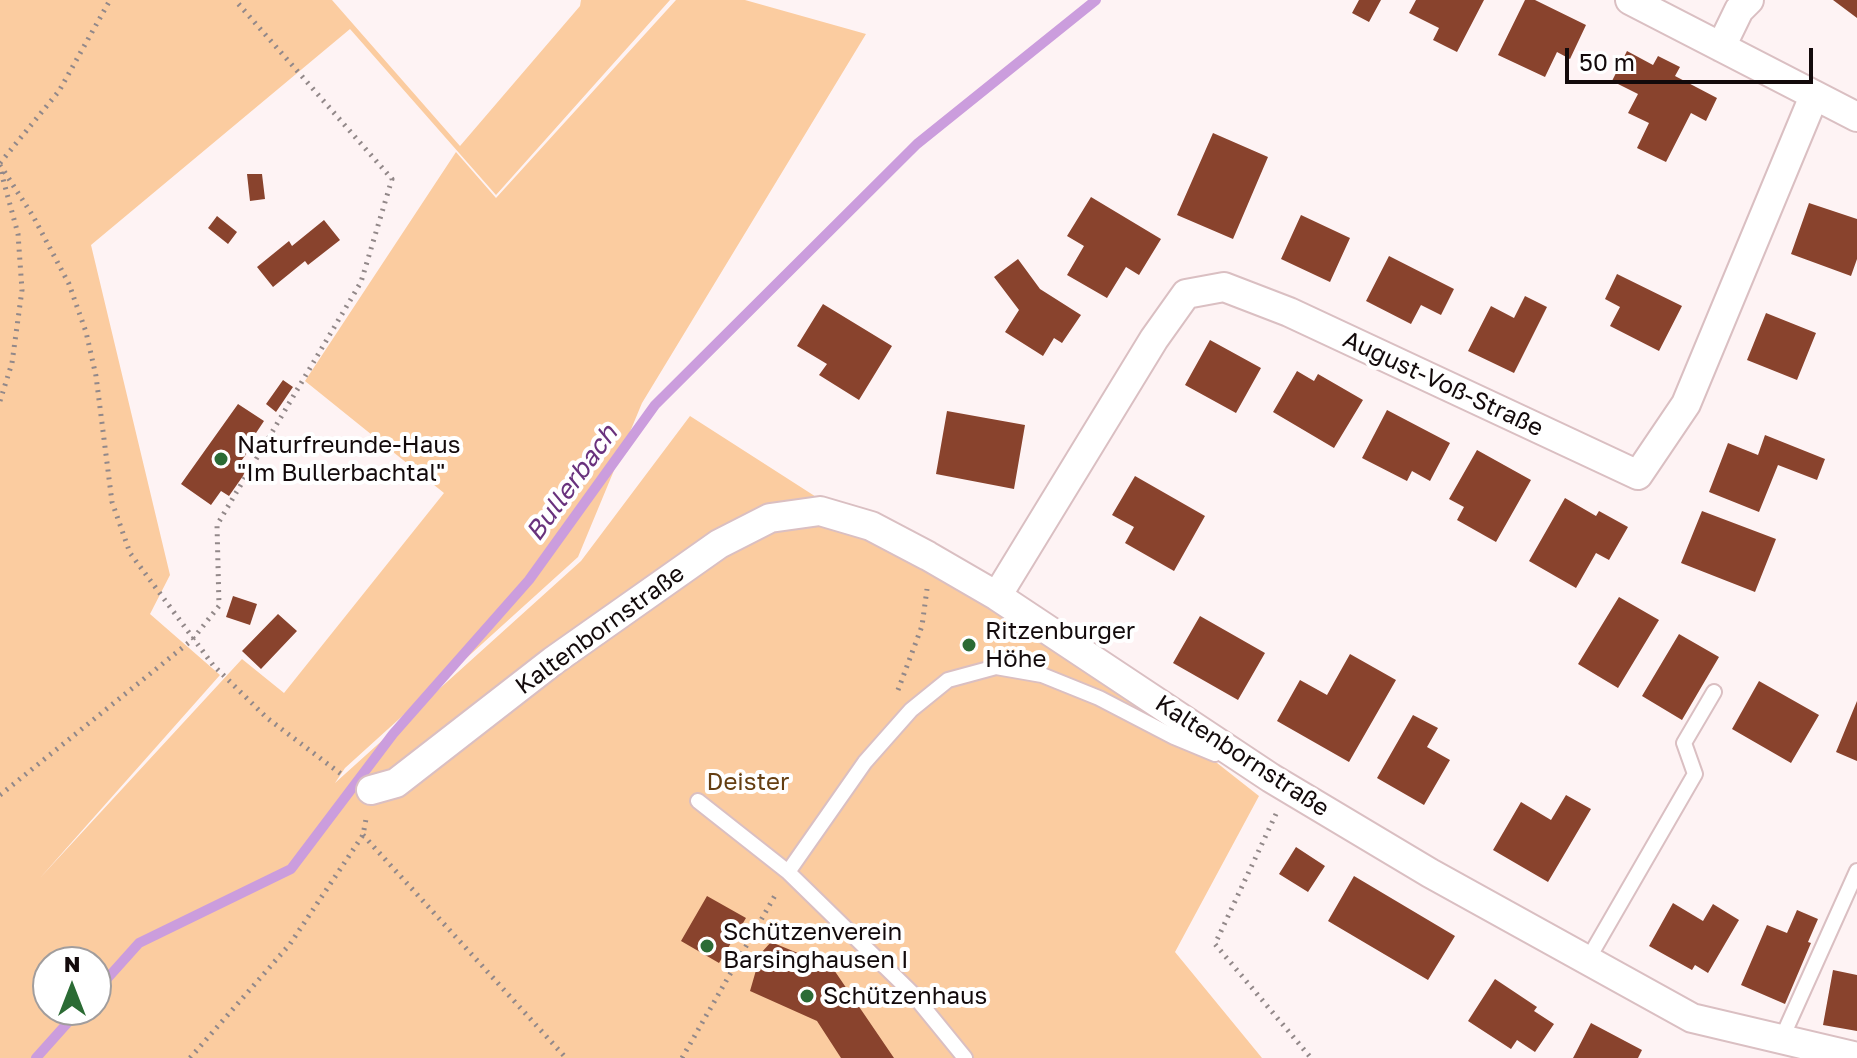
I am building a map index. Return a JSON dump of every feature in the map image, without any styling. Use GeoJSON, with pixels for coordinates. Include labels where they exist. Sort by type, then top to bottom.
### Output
{"type":"FeatureCollection","features":[{"type":"Feature","properties":{"kind":"street"},"geometry":{"type":"LineString","coordinates":[[1630,0],[1857,117]]}},
{"type":"Feature","properties":{"kind":"street"},"geometry":{"type":"LineString","coordinates":[[1721,47],[1739,10],[1749,0]]}},
{"type":"Feature","properties":{"kind":"street","name":"August-Voß-Straße"},"geometry":{"type":"LineString","coordinates":[[997,596],[1154,339],[1186,294],[1199,291],[1224,287],[1289,312],[1638,475],[1686,404],[1814,96]]}},
{"type":"Feature","properties":{"kind":"street","name":"Kaltenbornstraße"},"geometry":{"type":"LineString","coordinates":[[371,790],[396,783],[553,661],[719,544],[770,518],[820,511],[871,526],[997,596],[1279,783],[1430,873],[1692,1018],[1857,1057]]}},
{"type":"Feature","properties":{"kind":"lane"},"geometry":{"type":"LineString","coordinates":[[788,872],[865,762],[911,710],[948,680],[996,667],[1042,675],[1085,692],[1174,737],[1279,783]]}},
{"type":"Feature","properties":{"kind":"lane"},"geometry":{"type":"LineString","coordinates":[[1587,961],[1695,774],[1684,743],[1714,692]]}},
{"type":"Feature","properties":{"kind":"lane"},"geometry":{"type":"LineString","coordinates":[[698,801],[788,872],[912,993],[965,1058]]}},
{"type":"Feature","properties":{"kind":"lane"},"geometry":{"type":"LineString","coordinates":[[1781,1040],[1857,871]]}},
{"type":"Feature","properties":{"kind":"path"},"geometry":{"type":"LineString","coordinates":[[0,165],[59,91],[110,0]]}},
{"type":"Feature","properties":{"kind":"path"},"geometry":{"type":"LineString","coordinates":[[0,795],[192,640],[219,606],[217,525],[361,282],[392,179],[235,0]]}},
{"type":"Feature","properties":{"kind":"path"},"geometry":{"type":"LineString","coordinates":[[0,165],[18,234],[22,290],[12,363],[0,401]]}},
{"type":"Feature","properties":{"kind":"path"},"geometry":{"type":"LineString","coordinates":[[0,165],[33,216],[69,284],[86,332],[96,376],[112,502],[130,553],[213,665],[267,718],[341,775]]}},
{"type":"Feature","properties":{"kind":"path"},"geometry":{"type":"LineString","coordinates":[[894,701],[922,626],[928,585],[928,556]]}},
{"type":"Feature","properties":{"kind":"path"},"geometry":{"type":"LineString","coordinates":[[1279,783],[1215,944],[1311,1058]]}},
{"type":"Feature","properties":{"kind":"path"},"geometry":{"type":"LineString","coordinates":[[190,1058],[290,944],[363,835],[566,1058]]}},
{"type":"Feature","properties":{"kind":"path"},"geometry":{"type":"LineString","coordinates":[[682,1058],[788,872]]}},
{"type":"Feature","properties":{"kind":"green space","name":"Deister"},"geometry":{"type":"Polygon","coordinates":[[[0,0],[332,0],[460,146],[580,6],[581,0],[670,0],[496,195],[350,29],[91,245],[170,575],[150,614],[220,675],[40,878],[242,659],[284,693],[444,493],[305,381],[456,152],[496,198],[676,0],[745,0],[866,34],[642,403],[578,557],[345,768],[335,783],[581,561],[690,416],[1156,715],[1259,796],[1175,952],[1262,1058],[0,1058],[0,0]]]}},
{"type":"Feature","properties":{"kind":"building"},"geometry":{"type":"Polygon","coordinates":[[[1359,0],[1381,0],[1369,22],[1352,13],[1359,0]]]}},
{"type":"Feature","properties":{"kind":"building"},"geometry":{"type":"Polygon","coordinates":[[[1416,0],[1484,0],[1457,52],[1433,40],[1439,28],[1409,13],[1416,0]]]}},
{"type":"Feature","properties":{"kind":"building"},"geometry":{"type":"Polygon","coordinates":[[[1525,0],[1535,0],[1586,25],[1570,59],[1557,52],[1545,77],[1498,55],[1525,0]]]}},
{"type":"Feature","properties":{"kind":"building"},"geometry":{"type":"Polygon","coordinates":[[[1833,0],[1857,0],[1857,18],[1833,0]]]}},
{"type":"Feature","properties":{"kind":"building"},"geometry":{"type":"Polygon","coordinates":[[[1627,51],[1653,65],[1658,56],[1680,67],[1675,76],[1717,98],[1706,121],[1691,113],[1666,162],[1637,148],[1649,123],[1628,113],[1638,94],[1612,81],[1627,51]]]}},
{"type":"Feature","properties":{"kind":"building"},"geometry":{"type":"Polygon","coordinates":[[[1213,133],[1268,157],[1233,239],[1177,215],[1213,133]]]}},
{"type":"Feature","properties":{"kind":"building"},"geometry":{"type":"Polygon","coordinates":[[[247,174],[262,174],[265,199],[250,201],[247,174]]]}},
{"type":"Feature","properties":{"kind":"building"},"geometry":{"type":"Polygon","coordinates":[[[1091,197],[1161,239],[1139,275],[1126,267],[1107,298],[1067,275],[1084,246],[1067,236],[1091,197]]]}},
{"type":"Feature","properties":{"kind":"building"},"geometry":{"type":"Polygon","coordinates":[[[1809,203],[1857,219],[1857,259],[1851,276],[1791,254],[1809,203]]]}},
{"type":"Feature","properties":{"kind":"building"},"geometry":{"type":"Polygon","coordinates":[[[1301,215],[1350,238],[1330,282],[1281,259],[1301,215]]]}},
{"type":"Feature","properties":{"kind":"building"},"geometry":{"type":"Polygon","coordinates":[[[217,216],[237,232],[228,244],[208,228],[217,216]]]}},
{"type":"Feature","properties":{"kind":"building"},"geometry":{"type":"Polygon","coordinates":[[[324,220],[340,240],[308,265],[305,261],[273,287],[257,267],[289,241],[292,246],[324,220]]]}},
{"type":"Feature","properties":{"kind":"building"},"geometry":{"type":"Polygon","coordinates":[[[1389,256],[1454,289],[1441,315],[1421,305],[1411,324],[1366,301],[1389,256]]]}},
{"type":"Feature","properties":{"kind":"building"},"geometry":{"type":"Polygon","coordinates":[[[1018,259],[1040,289],[1081,315],[1062,343],[1054,338],[1043,356],[1005,332],[1019,310],[994,277],[1018,259]]]}},
{"type":"Feature","properties":{"kind":"building"},"geometry":{"type":"Polygon","coordinates":[[[1617,274],[1682,306],[1659,351],[1610,326],[1620,307],[1605,299],[1617,274]]]}},
{"type":"Feature","properties":{"kind":"building"},"geometry":{"type":"Polygon","coordinates":[[[1525,296],[1547,307],[1514,373],[1468,351],[1491,306],[1514,318],[1525,296]]]}},
{"type":"Feature","properties":{"kind":"building"},"geometry":{"type":"Polygon","coordinates":[[[823,304],[892,346],[859,400],[819,375],[827,364],[797,346],[823,304]]]}},
{"type":"Feature","properties":{"kind":"building"},"geometry":{"type":"Polygon","coordinates":[[[1766,313],[1816,333],[1797,380],[1747,360],[1766,313]]]}},
{"type":"Feature","properties":{"kind":"building"},"geometry":{"type":"Polygon","coordinates":[[[1210,340],[1261,368],[1236,413],[1185,385],[1210,340]]]}},
{"type":"Feature","properties":{"kind":"building"},"geometry":{"type":"Polygon","coordinates":[[[1297,371],[1314,381],[1318,374],[1363,400],[1334,448],[1273,412],[1297,371]]]}},
{"type":"Feature","properties":{"kind":"building"},"geometry":{"type":"Polygon","coordinates":[[[283,380],[293,387],[276,412],[266,404],[283,380]]]}},
{"type":"Feature","properties":{"kind":"building","name":"Naturfreunde-Haus \"Im Bullerbachtal\""},"geometry":{"type":"Polygon","coordinates":[[[238,404],[264,421],[239,464],[246,469],[243,476],[229,496],[221,491],[211,505],[181,484],[238,404]]]}},
{"type":"Feature","properties":{"kind":"building"},"geometry":{"type":"Polygon","coordinates":[[[1387,410],[1450,443],[1430,481],[1412,471],[1407,481],[1362,458],[1387,410]]]}},
{"type":"Feature","properties":{"kind":"building"},"geometry":{"type":"Polygon","coordinates":[[[947,411],[1025,425],[1014,489],[936,474],[947,411]]]}},
{"type":"Feature","properties":{"kind":"building"},"geometry":{"type":"Polygon","coordinates":[[[1765,435],[1825,459],[1817,480],[1778,465],[1759,512],[1709,492],[1728,443],[1758,455],[1765,435]]]}},
{"type":"Feature","properties":{"kind":"building"},"geometry":{"type":"Polygon","coordinates":[[[1477,450],[1531,480],[1496,542],[1457,520],[1464,507],[1449,499],[1477,450]]]}},
{"type":"Feature","properties":{"kind":"building"},"geometry":{"type":"Polygon","coordinates":[[[1135,476],[1205,516],[1174,571],[1125,543],[1134,527],[1112,515],[1135,476]]]}},
{"type":"Feature","properties":{"kind":"building"},"geometry":{"type":"Polygon","coordinates":[[[1565,498],[1596,516],[1599,511],[1628,527],[1609,560],[1596,553],[1576,588],[1529,561],[1565,498]]]}},
{"type":"Feature","properties":{"kind":"building"},"geometry":{"type":"Polygon","coordinates":[[[1702,511],[1776,539],[1755,592],[1681,563],[1702,511]]]}},
{"type":"Feature","properties":{"kind":"building"},"geometry":{"type":"Polygon","coordinates":[[[233,596],[257,604],[250,625],[226,617],[233,596]]]}},
{"type":"Feature","properties":{"kind":"building"},"geometry":{"type":"Polygon","coordinates":[[[1619,597],[1659,620],[1618,688],[1578,664],[1619,597]]]}},
{"type":"Feature","properties":{"kind":"building"},"geometry":{"type":"Polygon","coordinates":[[[278,614],[297,631],[261,669],[242,651],[278,614]]]}},
{"type":"Feature","properties":{"kind":"building"},"geometry":{"type":"Polygon","coordinates":[[[1200,616],[1265,653],[1238,700],[1173,663],[1200,616]]]}},
{"type":"Feature","properties":{"kind":"building"},"geometry":{"type":"Polygon","coordinates":[[[1679,634],[1719,657],[1682,720],[1642,696],[1679,634]]]}},
{"type":"Feature","properties":{"kind":"building"},"geometry":{"type":"Polygon","coordinates":[[[1350,654],[1396,680],[1349,762],[1277,721],[1300,680],[1327,695],[1350,654]]]}},
{"type":"Feature","properties":{"kind":"building"},"geometry":{"type":"Polygon","coordinates":[[[1759,681],[1819,715],[1791,763],[1732,729],[1759,681]]]}},
{"type":"Feature","properties":{"kind":"building"},"geometry":{"type":"Polygon","coordinates":[[[1857,701],[1857,761],[1836,752],[1857,701]]]}},
{"type":"Feature","properties":{"kind":"building"},"geometry":{"type":"Polygon","coordinates":[[[1413,715],[1438,728],[1427,747],[1450,760],[1424,805],[1377,778],[1413,715]]]}},
{"type":"Feature","properties":{"kind":"building"},"geometry":{"type":"Polygon","coordinates":[[[1566,795],[1591,809],[1548,882],[1493,850],[1521,802],[1551,820],[1566,795]]]}},
{"type":"Feature","properties":{"kind":"building"},"geometry":{"type":"Polygon","coordinates":[[[1296,847],[1325,866],[1308,892],[1279,874],[1296,847]]]}},
{"type":"Feature","properties":{"kind":"building"},"geometry":{"type":"Polygon","coordinates":[[[1354,876],[1455,936],[1428,980],[1328,921],[1354,876]]]}},
{"type":"Feature","properties":{"kind":"building"},"geometry":{"type":"Polygon","coordinates":[[[707,896],[746,918],[719,963],[681,941],[707,896]]]}},
{"type":"Feature","properties":{"kind":"building"},"geometry":{"type":"Polygon","coordinates":[[[1673,903],[1703,921],[1713,904],[1739,920],[1708,973],[1695,965],[1692,970],[1649,946],[1673,903]]]}},
{"type":"Feature","properties":{"kind":"building"},"geometry":{"type":"Polygon","coordinates":[[[1797,910],[1818,919],[1785,1004],[1741,985],[1767,925],[1787,933],[1797,910]]]}},
{"type":"Feature","properties":{"kind":"building","name":"Schützenhaus"},"geometry":{"type":"Polygon","coordinates":[[[771,942],[832,967],[894,1058],[841,1058],[817,1021],[750,991],[761,953],[771,942]]]}},
{"type":"Feature","properties":{"kind":"building"},"geometry":{"type":"Polygon","coordinates":[[[1833,970],[1857,975],[1857,1031],[1823,1025],[1833,970]]]}},
{"type":"Feature","properties":{"kind":"building"},"geometry":{"type":"Polygon","coordinates":[[[1495,979],[1537,1007],[1534,1011],[1554,1024],[1535,1052],[1517,1040],[1511,1049],[1468,1021],[1495,979]]]}},
{"type":"Feature","properties":{"kind":"building"},"geometry":{"type":"Polygon","coordinates":[[[1591,1023],[1642,1050],[1638,1058],[1573,1058],[1591,1023]]]}},
{"type":"Feature","properties":{"kind":"waterway","name":"Bullerbach"},"geometry":{"type":"LineString","coordinates":[[112,973],[139,943],[291,869],[393,734],[529,580],[655,405],[917,144],[1096,0]]}},
{"type":"Feature","properties":{"kind":"waterway","name":"Bullerbach"},"geometry":{"type":"LineString","coordinates":[[36,1058],[65,1026]]}},
{"type":"Feature","properties":{"kind":"place","name":"Naturfreunde-Haus \"Im Bullerbachtal\""},"geometry":{"type":"Point","coordinates":[221,459]}},
{"type":"Feature","properties":{"kind":"place","name":"Ritzenburger Höhe"},"geometry":{"type":"Point","coordinates":[969,645]}},
{"type":"Feature","properties":{"kind":"place","name":"Schützenverein Barsinghausen I"},"geometry":{"type":"Point","coordinates":[707,946]}},
{"type":"Feature","properties":{"kind":"place","name":"Schützenhaus"},"geometry":{"type":"Point","coordinates":[807,996]}}]}
